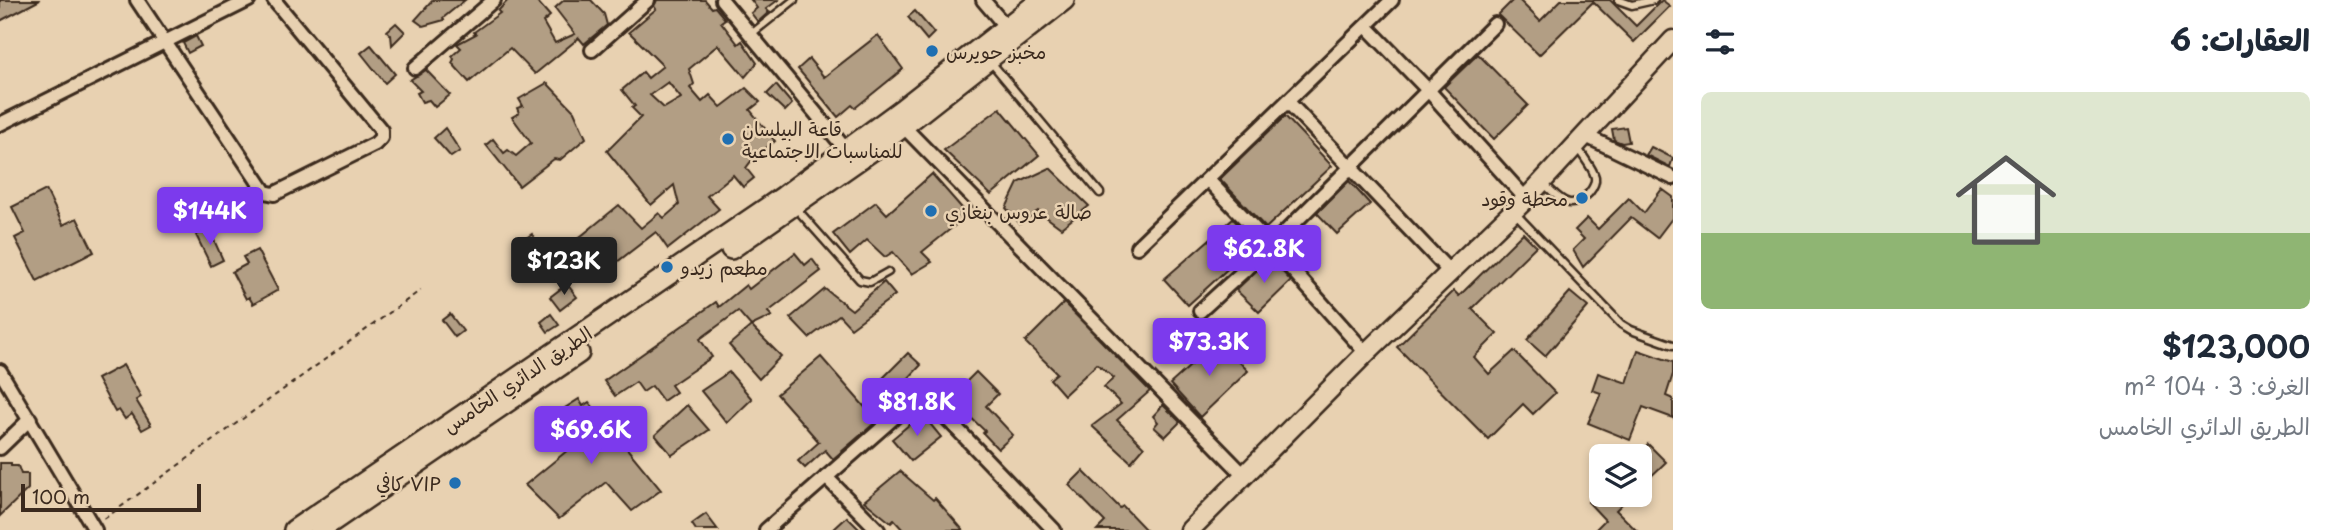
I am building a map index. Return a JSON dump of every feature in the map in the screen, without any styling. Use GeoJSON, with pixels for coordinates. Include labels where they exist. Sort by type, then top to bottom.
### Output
{"type":"FeatureCollection","features":[{"type":"Feature","properties":{"kind":"main road","name":"الطريق الدائري الخامس"},"geometry":{"type":"LineString","coordinates":[[294,530],[847,151],[1006,27],[1048,3]]}},
{"type":"Feature","properties":{"kind":"main road","name":"الطريق الدائري الخامس"},"geometry":{"type":"LineString","coordinates":[[320,530],[794,206],[904,127],[989,59],[1048,3]]}},
{"type":"Feature","properties":{"kind":"main road"},"geometry":{"type":"LineString","coordinates":[[1190,530],[1366,353],[1520,205],[1673,40]]}},
{"type":"Feature","properties":{"kind":"street"},"geometry":{"type":"LineString","coordinates":[[137,0],[265,192],[274,194],[375,144],[381,138],[381,130],[274,0]]}},
{"type":"Feature","properties":{"kind":"street"},"geometry":{"type":"LineString","coordinates":[[0,124],[249,0]]}},
{"type":"Feature","properties":{"kind":"street"},"geometry":{"type":"LineString","coordinates":[[415,68],[494,0]]}},
{"type":"Feature","properties":{"kind":"street"},"geometry":{"type":"LineString","coordinates":[[592,50],[648,0]]}},
{"type":"Feature","properties":{"kind":"street"},"geometry":{"type":"LineString","coordinates":[[722,0],[847,151]]}},
{"type":"Feature","properties":{"kind":"street"},"geometry":{"type":"LineString","coordinates":[[983,0],[1006,27]]}},
{"type":"Feature","properties":{"kind":"street"},"geometry":{"type":"LineString","coordinates":[[1137,247],[1392,0]]}},
{"type":"Feature","properties":{"kind":"street"},"geometry":{"type":"LineString","coordinates":[[1200,312],[1351,168],[1495,24]]}},
{"type":"Feature","properties":{"kind":"street"},"geometry":{"type":"LineString","coordinates":[[1366,26],[1428,90],[1520,205]]}},
{"type":"Feature","properties":{"kind":"street"},"geometry":{"type":"LineString","coordinates":[[1288,102],[1450,272]]}},
{"type":"Feature","properties":{"kind":"street"},"geometry":{"type":"LineString","coordinates":[[904,127],[1245,477]]}},
{"type":"Feature","properties":{"kind":"street"},"geometry":{"type":"LineString","coordinates":[[1581,141],[1673,178]]}},
{"type":"Feature","properties":{"kind":"street"},"geometry":{"type":"LineString","coordinates":[[1208,180],[1366,353]]}},
{"type":"Feature","properties":{"kind":"street"},"geometry":{"type":"LineString","coordinates":[[1,373],[94,529]]}},
{"type":"Feature","properties":{"kind":"street"},"geometry":{"type":"LineString","coordinates":[[766,530],[905,408],[921,402],[936,407],[1054,530]]}},
{"type":"Feature","properties":{"kind":"street"},"geometry":{"type":"LineString","coordinates":[[0,448],[30,419]]}},
{"type":"Feature","properties":{"kind":"street"},"geometry":{"type":"LineString","coordinates":[[827,477],[878,530]]}},
{"type":"Feature","properties":{"kind":"lane"},"geometry":{"type":"LineString","coordinates":[[750,35],[794,0]]}},
{"type":"Feature","properties":{"kind":"lane"},"geometry":{"type":"LineString","coordinates":[[1618,0],[1632,5],[1654,0]]}},
{"type":"Feature","properties":{"kind":"lane"},"geometry":{"type":"LineString","coordinates":[[989,59],[1100,193]]}},
{"type":"Feature","properties":{"kind":"lane"},"geometry":{"type":"LineString","coordinates":[[1542,182],[1563,202],[1570,204],[1578,203],[1590,191],[1595,183],[1594,174],[1581,141]]}},
{"type":"Feature","properties":{"kind":"lane"},"geometry":{"type":"LineString","coordinates":[[1520,205],[1621,324],[1673,345]]}},
{"type":"Feature","properties":{"kind":"lane"},"geometry":{"type":"LineString","coordinates":[[794,206],[860,280],[870,282],[888,272]]}},
{"type":"Feature","properties":{"kind":"path"},"geometry":{"type":"LineString","coordinates":[[94,529],[421,290]]}},
{"type":"Feature","properties":{"kind":"building"},"geometry":{"type":"Polygon","coordinates":[[[0,0],[40,0],[0,21],[0,0]]]}},
{"type":"Feature","properties":{"kind":"building"},"geometry":{"type":"Polygon","coordinates":[[[433,0],[465,0],[443,18],[444,20],[423,26],[415,20],[433,0]]]}},
{"type":"Feature","properties":{"kind":"building"},"geometry":{"type":"Polygon","coordinates":[[[508,0],[536,0],[550,16],[543,22],[555,43],[575,34],[555,8],[564,0],[591,0],[604,14],[607,25],[584,44],[579,38],[535,74],[510,48],[469,82],[452,63],[452,56],[461,48],[457,44],[476,34],[474,32],[500,13],[498,11],[508,0]]]}},
{"type":"Feature","properties":{"kind":"building"},"geometry":{"type":"Polygon","coordinates":[[[657,0],[705,0],[712,8],[715,7],[725,19],[721,22],[738,44],[742,41],[757,63],[745,77],[718,45],[689,69],[694,84],[690,88],[702,102],[710,95],[721,107],[746,88],[760,102],[750,110],[775,141],[746,168],[754,178],[743,187],[733,175],[707,196],[719,209],[668,249],[656,232],[595,279],[569,246],[619,205],[641,228],[659,213],[664,218],[679,205],[674,185],[651,205],[607,151],[641,117],[632,108],[635,106],[622,90],[643,72],[648,78],[663,66],[629,32],[656,9],[654,6],[657,0]],[[668,82],[650,95],[664,108],[681,98],[668,82]]]}},
{"type":"Feature","properties":{"kind":"building"},"geometry":{"type":"Polygon","coordinates":[[[751,0],[778,0],[766,9],[769,12],[758,22],[751,13],[757,8],[751,0]]]}},
{"type":"Feature","properties":{"kind":"building"},"geometry":{"type":"Polygon","coordinates":[[[1513,0],[1519,0],[1540,21],[1561,0],[1610,0],[1636,26],[1662,0],[1670,6],[1634,42],[1593,2],[1539,55],[1498,15],[1513,0]]]}},
{"type":"Feature","properties":{"kind":"building"},"geometry":{"type":"Polygon","coordinates":[[[915,11],[934,33],[927,40],[908,17],[915,11]]]}},
{"type":"Feature","properties":{"kind":"building"},"geometry":{"type":"Polygon","coordinates":[[[396,23],[405,32],[392,45],[391,35],[387,31],[396,23]]]}},
{"type":"Feature","properties":{"kind":"building"},"geometry":{"type":"Polygon","coordinates":[[[878,35],[903,69],[855,108],[852,105],[838,117],[798,69],[809,59],[824,77],[878,35]]]}},
{"type":"Feature","properties":{"kind":"building"},"geometry":{"type":"Polygon","coordinates":[[[196,36],[201,46],[188,53],[183,43],[196,36]]]}},
{"type":"Feature","properties":{"kind":"building"},"geometry":{"type":"Polygon","coordinates":[[[371,45],[395,74],[385,83],[361,53],[371,45]]]}},
{"type":"Feature","properties":{"kind":"building"},"geometry":{"type":"Polygon","coordinates":[[[1478,54],[1528,105],[1494,139],[1444,87],[1478,54]]]}},
{"type":"Feature","properties":{"kind":"building"},"geometry":{"type":"Polygon","coordinates":[[[426,70],[450,95],[435,107],[429,100],[422,102],[417,93],[421,91],[410,80],[426,70]]]}},
{"type":"Feature","properties":{"kind":"building"},"geometry":{"type":"Polygon","coordinates":[[[547,83],[574,111],[586,138],[560,160],[554,159],[519,186],[486,145],[493,139],[504,153],[508,150],[516,156],[531,143],[512,117],[519,113],[517,108],[523,106],[519,99],[547,83]]]}},
{"type":"Feature","properties":{"kind":"building"},"geometry":{"type":"Polygon","coordinates":[[[776,85],[792,104],[785,111],[767,94],[776,85]]]}},
{"type":"Feature","properties":{"kind":"building"},"geometry":{"type":"Polygon","coordinates":[[[1000,108],[1039,155],[991,195],[944,150],[1000,108]]]}},
{"type":"Feature","properties":{"kind":"building"},"geometry":{"type":"Polygon","coordinates":[[[1285,116],[1332,166],[1266,228],[1220,179],[1285,116]]]}},
{"type":"Feature","properties":{"kind":"building"},"geometry":{"type":"Polygon","coordinates":[[[1626,127],[1629,142],[1614,140],[1612,129],[1626,127]]]}},
{"type":"Feature","properties":{"kind":"building"},"geometry":{"type":"Polygon","coordinates":[[[445,128],[460,151],[451,157],[434,138],[445,128]]]}},
{"type":"Feature","properties":{"kind":"building"},"geometry":{"type":"Polygon","coordinates":[[[1651,147],[1673,158],[1670,167],[1646,155],[1651,147]]]}},
{"type":"Feature","properties":{"kind":"building"},"geometry":{"type":"Polygon","coordinates":[[[1050,168],[1089,206],[1061,228],[1038,211],[1020,224],[1006,208],[1018,183],[1050,168]]]}},
{"type":"Feature","properties":{"kind":"building"},"geometry":{"type":"Polygon","coordinates":[[[932,174],[968,215],[922,252],[932,262],[912,274],[893,252],[885,257],[867,240],[850,255],[833,234],[876,202],[887,214],[932,174]]]}},
{"type":"Feature","properties":{"kind":"building"},"geometry":{"type":"Polygon","coordinates":[[[1349,181],[1370,204],[1337,234],[1317,213],[1349,181]]]}},
{"type":"Feature","properties":{"kind":"building"},"geometry":{"type":"Polygon","coordinates":[[[1662,189],[1673,197],[1673,217],[1657,238],[1631,218],[1583,267],[1573,250],[1584,239],[1575,230],[1587,218],[1598,229],[1629,198],[1644,213],[1662,189]]]}},
{"type":"Feature","properties":{"kind":"building"},"geometry":{"type":"Polygon","coordinates":[[[46,190],[63,225],[77,218],[94,252],[37,281],[15,238],[25,233],[12,207],[46,190]]]}},
{"type":"Feature","properties":{"kind":"building"},"geometry":{"type":"Polygon","coordinates":[[[1233,219],[1256,243],[1188,305],[1164,279],[1233,219]]]}},
{"type":"Feature","properties":{"kind":"building"},"geometry":{"type":"Polygon","coordinates":[[[209,229],[223,260],[211,266],[196,235],[209,229]]]}},
{"type":"Feature","properties":{"kind":"building"},"geometry":{"type":"Polygon","coordinates":[[[1523,233],[1536,246],[1472,309],[1497,334],[1474,357],[1489,374],[1514,351],[1555,393],[1533,414],[1523,404],[1488,439],[1397,347],[1454,291],[1459,296],[1523,233]]]}},
{"type":"Feature","properties":{"kind":"building"},"geometry":{"type":"Polygon","coordinates":[[[532,234],[542,250],[526,257],[521,251],[526,247],[522,241],[532,234]]]}},
{"type":"Feature","properties":{"kind":"building"},"geometry":{"type":"Polygon","coordinates":[[[257,250],[278,290],[253,304],[249,297],[246,299],[232,272],[247,264],[243,257],[257,250]]]}},
{"type":"Feature","properties":{"kind":"building"},"geometry":{"type":"Polygon","coordinates":[[[795,253],[805,265],[812,259],[821,271],[768,312],[772,316],[751,326],[738,311],[700,339],[712,357],[671,385],[676,392],[663,401],[652,386],[643,392],[636,382],[615,396],[604,381],[716,302],[719,307],[746,285],[749,289],[795,253]]]}},
{"type":"Feature","properties":{"kind":"building"},"geometry":{"type":"Polygon","coordinates":[[[1270,258],[1291,281],[1259,312],[1236,290],[1270,258]]]}},
{"type":"Feature","properties":{"kind":"building"},"geometry":{"type":"Polygon","coordinates":[[[884,282],[895,295],[851,328],[839,315],[809,338],[790,318],[825,289],[852,310],[884,282]]]}},
{"type":"Feature","properties":{"kind":"building"},"geometry":{"type":"Polygon","coordinates":[[[567,284],[577,297],[560,310],[550,297],[567,284]]]}},
{"type":"Feature","properties":{"kind":"building"},"geometry":{"type":"Polygon","coordinates":[[[1570,292],[1588,307],[1545,356],[1527,340],[1570,292]]]}},
{"type":"Feature","properties":{"kind":"building"},"geometry":{"type":"Polygon","coordinates":[[[1064,303],[1150,391],[1117,420],[1144,447],[1131,462],[1092,426],[1121,404],[1104,387],[1114,378],[1097,364],[1064,395],[1050,379],[1057,373],[1025,342],[1064,303]]]}},
{"type":"Feature","properties":{"kind":"building"},"geometry":{"type":"Polygon","coordinates":[[[450,314],[463,331],[455,337],[442,320],[450,314]]]}},
{"type":"Feature","properties":{"kind":"building"},"geometry":{"type":"Polygon","coordinates":[[[551,314],[559,325],[548,332],[541,322],[551,314]]]}},
{"type":"Feature","properties":{"kind":"building"},"geometry":{"type":"Polygon","coordinates":[[[751,326],[781,356],[759,379],[729,345],[751,326]]]}},
{"type":"Feature","properties":{"kind":"building"},"geometry":{"type":"Polygon","coordinates":[[[1219,340],[1248,371],[1200,417],[1170,384],[1219,340]]]}},
{"type":"Feature","properties":{"kind":"building"},"geometry":{"type":"Polygon","coordinates":[[[1638,350],[1673,362],[1673,374],[1666,396],[1673,399],[1673,418],[1643,407],[1630,440],[1588,423],[1601,393],[1592,390],[1598,373],[1627,383],[1638,350]]]}},
{"type":"Feature","properties":{"kind":"building"},"geometry":{"type":"Polygon","coordinates":[[[908,353],[921,365],[889,399],[875,386],[908,353]]]}},
{"type":"Feature","properties":{"kind":"building"},"geometry":{"type":"Polygon","coordinates":[[[821,357],[877,421],[833,459],[825,450],[805,468],[798,461],[819,442],[777,394],[821,357]]]}},
{"type":"Feature","properties":{"kind":"building"},"geometry":{"type":"Polygon","coordinates":[[[123,365],[141,397],[136,400],[151,425],[142,430],[132,414],[125,419],[119,410],[115,412],[97,379],[123,365]]]}},
{"type":"Feature","properties":{"kind":"building"},"geometry":{"type":"Polygon","coordinates":[[[729,372],[752,399],[727,423],[701,391],[729,372]]]}},
{"type":"Feature","properties":{"kind":"building"},"geometry":{"type":"Polygon","coordinates":[[[976,372],[998,394],[986,406],[1013,435],[998,449],[983,433],[985,431],[950,398],[976,372]]]}},
{"type":"Feature","properties":{"kind":"building"},"geometry":{"type":"Polygon","coordinates":[[[579,399],[583,406],[589,402],[661,490],[632,511],[606,482],[559,519],[525,485],[579,441],[559,418],[565,408],[579,399]]]}},
{"type":"Feature","properties":{"kind":"building"},"geometry":{"type":"Polygon","coordinates":[[[687,405],[709,430],[672,455],[655,435],[687,405]]]}},
{"type":"Feature","properties":{"kind":"building"},"geometry":{"type":"Polygon","coordinates":[[[1163,405],[1180,422],[1165,437],[1154,427],[1158,422],[1153,416],[1163,405]]]}},
{"type":"Feature","properties":{"kind":"building"},"geometry":{"type":"Polygon","coordinates":[[[922,414],[941,437],[911,461],[892,439],[922,414]]]}},
{"type":"Feature","properties":{"kind":"building"},"geometry":{"type":"Polygon","coordinates":[[[1652,448],[1666,462],[1652,475],[1652,448]]]}},
{"type":"Feature","properties":{"kind":"building"},"geometry":{"type":"Polygon","coordinates":[[[0,463],[11,463],[11,466],[18,466],[21,474],[28,474],[28,489],[0,516],[0,463]]]}},
{"type":"Feature","properties":{"kind":"building"},"geometry":{"type":"Polygon","coordinates":[[[900,471],[933,500],[935,498],[963,530],[903,530],[894,520],[891,523],[864,501],[900,471]]]}},
{"type":"Feature","properties":{"kind":"building"},"geometry":{"type":"Polygon","coordinates":[[[1083,471],[1146,530],[1097,530],[1105,522],[1069,485],[1083,471]]]}},
{"type":"Feature","properties":{"kind":"building"},"geometry":{"type":"Polygon","coordinates":[[[1593,507],[1619,507],[1616,510],[1636,530],[1595,530],[1605,520],[1593,507]]]}},
{"type":"Feature","properties":{"kind":"building"},"geometry":{"type":"Polygon","coordinates":[[[706,514],[718,530],[696,530],[692,524],[706,514]]]}},
{"type":"Feature","properties":{"kind":"building"},"geometry":{"type":"Polygon","coordinates":[[[847,517],[860,530],[833,530],[847,517]]]}},
{"type":"Feature","properties":{"kind":"place","name":"مخبز حويرس"},"geometry":{"type":"Point","coordinates":[932,51]}},
{"type":"Feature","properties":{"kind":"place","name":"قاعة البيلسان للمناسبات الاجتماعية"},"geometry":{"type":"Point","coordinates":[728,139]}},
{"type":"Feature","properties":{"kind":"place","name":"محطة وقود"},"geometry":{"type":"Point","coordinates":[1582,198]}},
{"type":"Feature","properties":{"kind":"place","name":"صالة عروس بنغازي"},"geometry":{"type":"Point","coordinates":[931,211]}},
{"type":"Feature","properties":{"kind":"place","name":"مطعم زيدو"},"geometry":{"type":"Point","coordinates":[667,267]}},
{"type":"Feature","properties":{"kind":"place","name":"كافي VIP"},"geometry":{"type":"Point","coordinates":[455,483]}}]}
